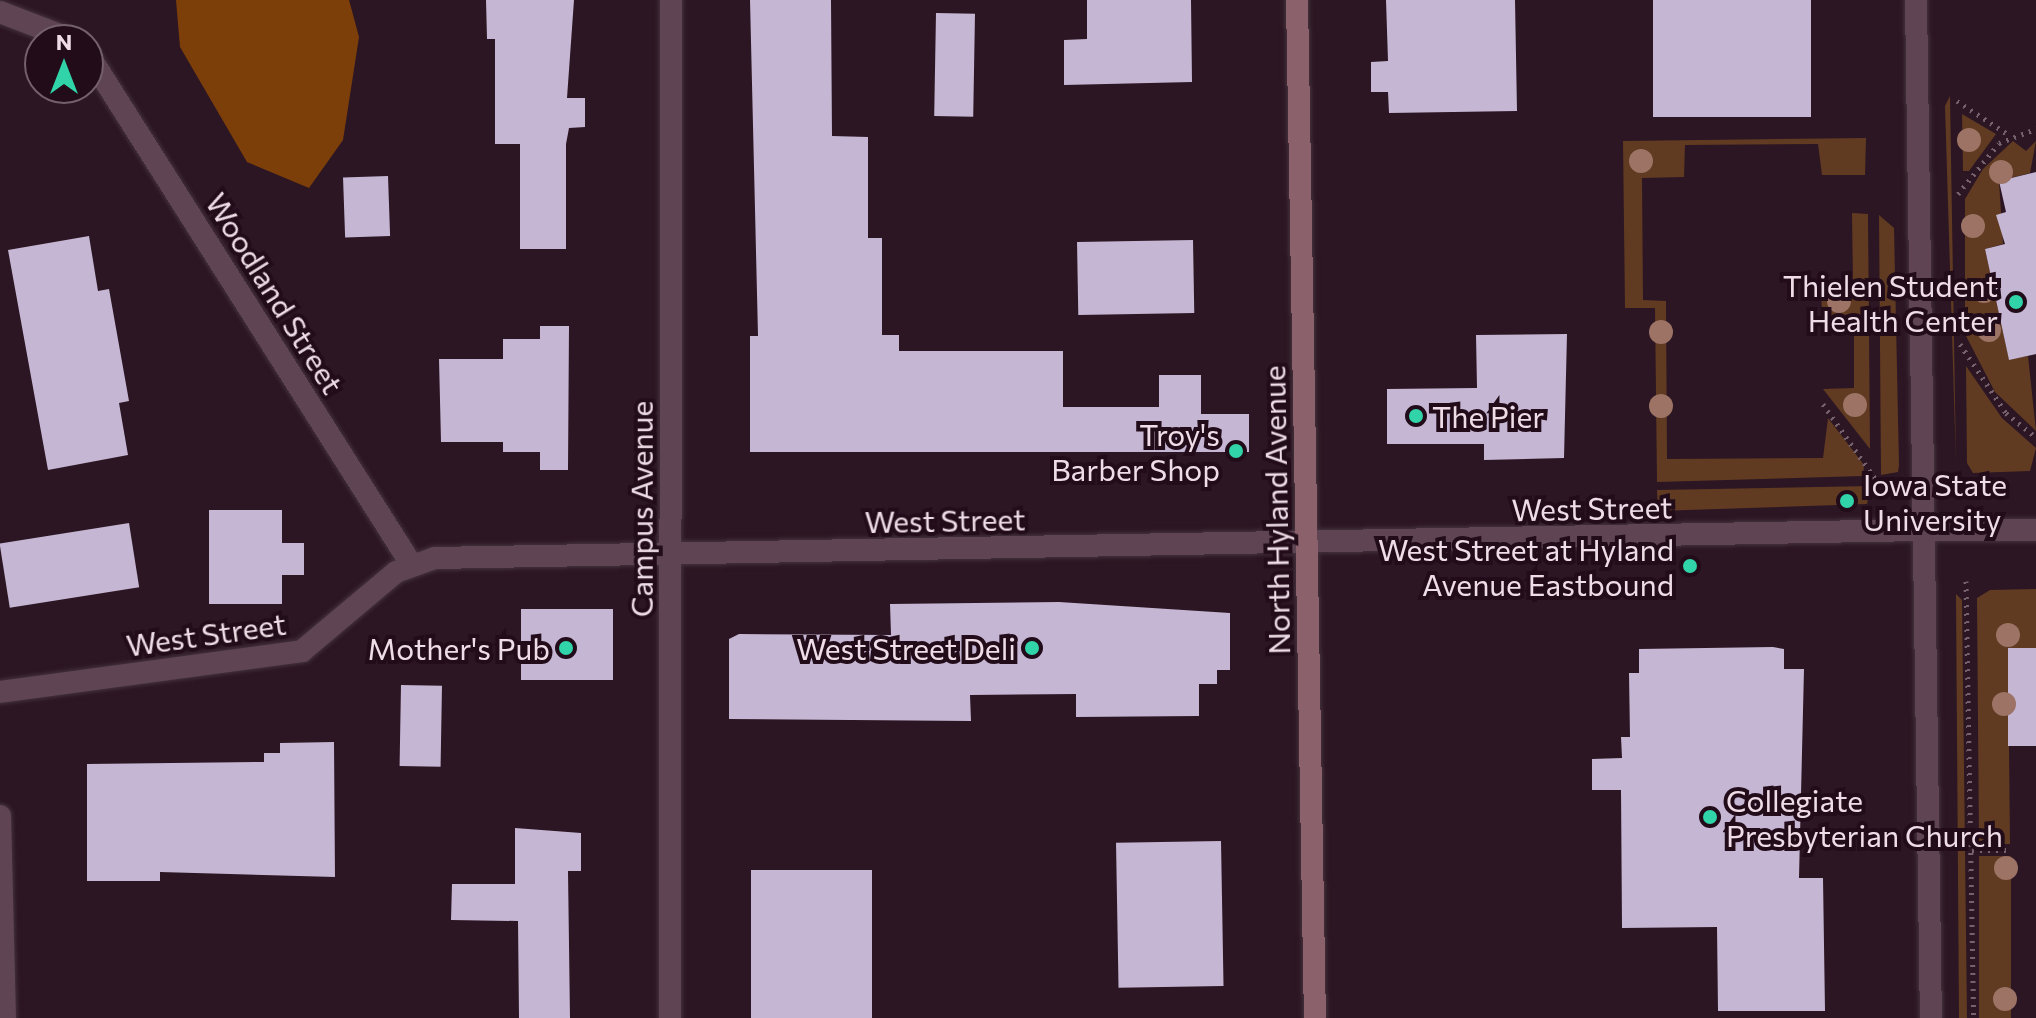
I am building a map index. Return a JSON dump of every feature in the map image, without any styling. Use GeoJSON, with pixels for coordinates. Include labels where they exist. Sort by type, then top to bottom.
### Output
{"type":"FeatureCollection","features":[{"type":"Feature","properties":{"kind":"main road","name":"North Hyland Avenue"},"geometry":{"type":"LineString","coordinates":[[1297,0],[1315,1018]]}},
{"type":"Feature","properties":{"kind":"street","name":"Campus Avenue"},"geometry":{"type":"LineString","coordinates":[[670,1018],[671,0]]}},
{"type":"Feature","properties":{"kind":"street"},"geometry":{"type":"LineString","coordinates":[[1916,0],[1931,1018]]}},
{"type":"Feature","properties":{"kind":"street"},"geometry":{"type":"LineString","coordinates":[[0,12],[31,24]]}},
{"type":"Feature","properties":{"kind":"street","name":"Woodland Street"},"geometry":{"type":"LineString","coordinates":[[104,79],[411,564]]}},
{"type":"Feature","properties":{"kind":"street","name":"West Street"},"geometry":{"type":"LineString","coordinates":[[0,692],[302,651],[411,564],[671,554],[2036,530]]}},
{"type":"Feature","properties":{"kind":"street"},"geometry":{"type":"LineString","coordinates":[[0,816],[5,1018]]}},
{"type":"Feature","properties":{"kind":"path"},"geometry":{"type":"LineString","coordinates":[[1957,101],[2009,135]]}},
{"type":"Feature","properties":{"kind":"path"},"geometry":{"type":"LineString","coordinates":[[1958,194],[2009,135],[2036,129]]}},
{"type":"Feature","properties":{"kind":"path"},"geometry":{"type":"LineString","coordinates":[[1960,344],[2006,413],[2036,437]]}},
{"type":"Feature","properties":{"kind":"path"},"geometry":{"type":"LineString","coordinates":[[1823,404],[1876,480]]}},
{"type":"Feature","properties":{"kind":"path"},"geometry":{"type":"LineString","coordinates":[[1966,581],[1974,1018]]}},
{"type":"Feature","properties":{"kind":"path"},"geometry":{"type":"LineString","coordinates":[[1972,850],[2010,850]]}},
{"type":"Feature","properties":{"kind":"shaded area"},"geometry":{"type":"Polygon","coordinates":[[[176,0],[349,0],[359,37],[343,140],[309,188],[247,162],[180,47],[176,0]]]}},
{"type":"Feature","properties":{"kind":"shaded area"},"geometry":{"type":"Polygon","coordinates":[[[1950,96],[1956,463],[1945,106],[1950,96]]]}},
{"type":"Feature","properties":{"kind":"shaded area"},"geometry":{"type":"Polygon","coordinates":[[[1962,114],[1996,134],[1969,171],[1963,171],[1962,114]]]}},
{"type":"Feature","properties":{"kind":"shaded area"},"geometry":{"type":"Polygon","coordinates":[[[1866,138],[1865,175],[1822,175],[1818,144],[1685,145],[1684,177],[1642,178],[1643,300],[1666,301],[1667,459],[1823,458],[1828,418],[1864,465],[1863,476],[1657,482],[1655,308],[1625,308],[1623,141],[1866,138]]]}},
{"type":"Feature","properties":{"kind":"shaded area"},"geometry":{"type":"Polygon","coordinates":[[[2013,141],[2026,151],[2036,141],[2030,173],[1999,181],[2003,244],[1985,249],[2009,359],[2028,356],[2036,431],[1995,392],[1965,334],[1965,199],[1983,169],[2013,141]]]}},
{"type":"Feature","properties":{"kind":"shaded area"},"geometry":{"type":"Polygon","coordinates":[[[1852,213],[1868,214],[1870,449],[1823,389],[1854,388],[1854,317],[1822,317],[1821,284],[1853,284],[1852,213]]]}},
{"type":"Feature","properties":{"kind":"shaded area"},"geometry":{"type":"Polygon","coordinates":[[[1879,215],[1894,228],[1899,465],[1898,472],[1881,475],[1879,215]]]}},
{"type":"Feature","properties":{"kind":"shaded area"},"geometry":{"type":"Polygon","coordinates":[[[1966,366],[2002,418],[2036,448],[2030,471],[1973,473],[1967,463],[1966,366]]]}},
{"type":"Feature","properties":{"kind":"shaded area"},"geometry":{"type":"Polygon","coordinates":[[[1871,486],[1867,504],[1658,511],[1657,490],[1871,486]]]}},
{"type":"Feature","properties":{"kind":"shaded area"},"geometry":{"type":"Polygon","coordinates":[[[2036,589],[2036,648],[2008,649],[2010,844],[1979,844],[1977,598],[1990,590],[2036,589]]]}},
{"type":"Feature","properties":{"kind":"shaded area"},"geometry":{"type":"Polygon","coordinates":[[[1956,594],[1962,600],[1967,1018],[1959,1018],[1956,594]]]}},
{"type":"Feature","properties":{"kind":"shaded area"},"geometry":{"type":"Polygon","coordinates":[[[1979,856],[2011,856],[2011,1018],[1979,1018],[1979,856]]]}},
{"type":"Feature","properties":{"kind":"building"},"geometry":{"type":"Polygon","coordinates":[[[486,0],[574,0],[567,98],[585,98],[585,127],[569,128],[566,144],[566,249],[520,249],[520,144],[495,144],[495,39],[487,39],[486,0]]]}},
{"type":"Feature","properties":{"kind":"building"},"geometry":{"type":"Polygon","coordinates":[[[750,0],[831,0],[832,136],[868,137],[868,238],[882,238],[882,335],[899,335],[899,351],[1063,351],[1063,407],[1159,407],[1159,375],[1201,375],[1201,414],[1249,414],[1249,452],[750,452],[750,336],[758,336],[750,0]]]}},
{"type":"Feature","properties":{"kind":"building"},"geometry":{"type":"Polygon","coordinates":[[[1087,0],[1191,0],[1192,82],[1064,85],[1064,40],[1087,39],[1087,0]]]}},
{"type":"Feature","properties":{"kind":"building"},"geometry":{"type":"Polygon","coordinates":[[[1386,0],[1515,0],[1517,111],[1389,113],[1388,92],[1371,92],[1371,62],[1388,61],[1386,0]]]}},
{"type":"Feature","properties":{"kind":"building"},"geometry":{"type":"Polygon","coordinates":[[[1653,0],[1811,0],[1811,117],[1653,117],[1653,0]]]}},
{"type":"Feature","properties":{"kind":"building"},"geometry":{"type":"Polygon","coordinates":[[[936,13],[975,14],[973,117],[934,116],[936,13]]]}},
{"type":"Feature","properties":{"kind":"building","name":"Thielen Student Health Center"},"geometry":{"type":"Polygon","coordinates":[[[2036,172],[2036,354],[2009,360],[1985,249],[2005,244],[1996,215],[2006,212],[1999,181],[2036,172]]]}},
{"type":"Feature","properties":{"kind":"building"},"geometry":{"type":"Polygon","coordinates":[[[388,176],[390,236],[345,238],[343,178],[388,176]]]}},
{"type":"Feature","properties":{"kind":"building"},"geometry":{"type":"Polygon","coordinates":[[[89,236],[98,291],[109,289],[129,401],[119,403],[128,455],[48,470],[8,250],[89,236]]]}},
{"type":"Feature","properties":{"kind":"building"},"geometry":{"type":"Polygon","coordinates":[[[1193,240],[1194,313],[1078,315],[1077,242],[1193,240]]]}},
{"type":"Feature","properties":{"kind":"building"},"geometry":{"type":"Polygon","coordinates":[[[540,326],[569,326],[568,470],[540,470],[540,452],[503,452],[503,442],[441,442],[439,359],[503,359],[503,339],[540,339],[540,326]]]}},
{"type":"Feature","properties":{"kind":"building"},"geometry":{"type":"Polygon","coordinates":[[[1567,334],[1564,458],[1484,460],[1484,444],[1387,444],[1387,389],[1477,388],[1476,335],[1567,334]]]}},
{"type":"Feature","properties":{"kind":"building"},"geometry":{"type":"Polygon","coordinates":[[[209,510],[282,510],[282,543],[304,543],[304,575],[282,575],[282,604],[209,604],[209,510]]]}},
{"type":"Feature","properties":{"kind":"building"},"geometry":{"type":"Polygon","coordinates":[[[129,523],[139,587],[10,608],[0,543],[129,523]]]}},
{"type":"Feature","properties":{"kind":"building"},"geometry":{"type":"Polygon","coordinates":[[[1059,602],[1230,613],[1230,670],[1217,670],[1217,684],[1199,684],[1199,716],[1076,717],[1076,694],[970,695],[971,721],[729,719],[729,639],[739,634],[891,635],[890,604],[1059,602]]]}},
{"type":"Feature","properties":{"kind":"building","name":"Mother's Pub"},"geometry":{"type":"Polygon","coordinates":[[[521,609],[613,609],[613,680],[521,680],[521,609]]]}},
{"type":"Feature","properties":{"kind":"building"},"geometry":{"type":"Polygon","coordinates":[[[2008,648],[2036,648],[2036,746],[2008,746],[2008,648]]]}},
{"type":"Feature","properties":{"kind":"building","name":"Collegiate Presbyterian Church"},"geometry":{"type":"Polygon","coordinates":[[[1639,649],[1784,649],[1784,669],[1804,669],[1799,878],[1823,878],[1825,1011],[1718,1011],[1717,927],[1622,928],[1621,790],[1592,790],[1592,759],[1622,758],[1621,737],[1630,737],[1629,673],[1639,673],[1639,649]]]}},
{"type":"Feature","properties":{"kind":"building"},"geometry":{"type":"Polygon","coordinates":[[[401,685],[442,686],[441,767],[400,766],[401,685]]]}},
{"type":"Feature","properties":{"kind":"building"},"geometry":{"type":"Polygon","coordinates":[[[334,742],[335,877],[160,872],[160,881],[87,881],[87,764],[264,762],[264,753],[280,753],[280,743],[334,742]]]}},
{"type":"Feature","properties":{"kind":"building"},"geometry":{"type":"Polygon","coordinates":[[[515,828],[581,833],[581,871],[568,871],[570,1018],[519,1018],[518,921],[451,920],[452,884],[515,884],[515,828]]]}},
{"type":"Feature","properties":{"kind":"building"},"geometry":{"type":"Polygon","coordinates":[[[1221,841],[1224,986],[1119,988],[1116,843],[1221,841]]]}},
{"type":"Feature","properties":{"kind":"building"},"geometry":{"type":"Polygon","coordinates":[[[751,870],[872,870],[872,1018],[751,1018],[751,870]]]}},
{"type":"Feature","properties":{"kind":"place","name":"Thielen Student Health Center"},"geometry":{"type":"Point","coordinates":[2016,302]}},
{"type":"Feature","properties":{"kind":"place","name":"The Pier"},"geometry":{"type":"Point","coordinates":[1416,416]}},
{"type":"Feature","properties":{"kind":"place","name":"Troy's Barber Shop"},"geometry":{"type":"Point","coordinates":[1236,451]}},
{"type":"Feature","properties":{"kind":"place","name":"Iowa State University"},"geometry":{"type":"Point","coordinates":[1847,501]}},
{"type":"Feature","properties":{"kind":"place","name":"West Street at Hyland Avenue Eastbound"},"geometry":{"type":"Point","coordinates":[1690,566]}},
{"type":"Feature","properties":{"kind":"place","name":"Mother's Pub"},"geometry":{"type":"Point","coordinates":[566,648]}},
{"type":"Feature","properties":{"kind":"place","name":"West Street Deli"},"geometry":{"type":"Point","coordinates":[1032,648]}},
{"type":"Feature","properties":{"kind":"place","name":"Collegiate Presbyterian Church"},"geometry":{"type":"Point","coordinates":[1710,817]}}]}
